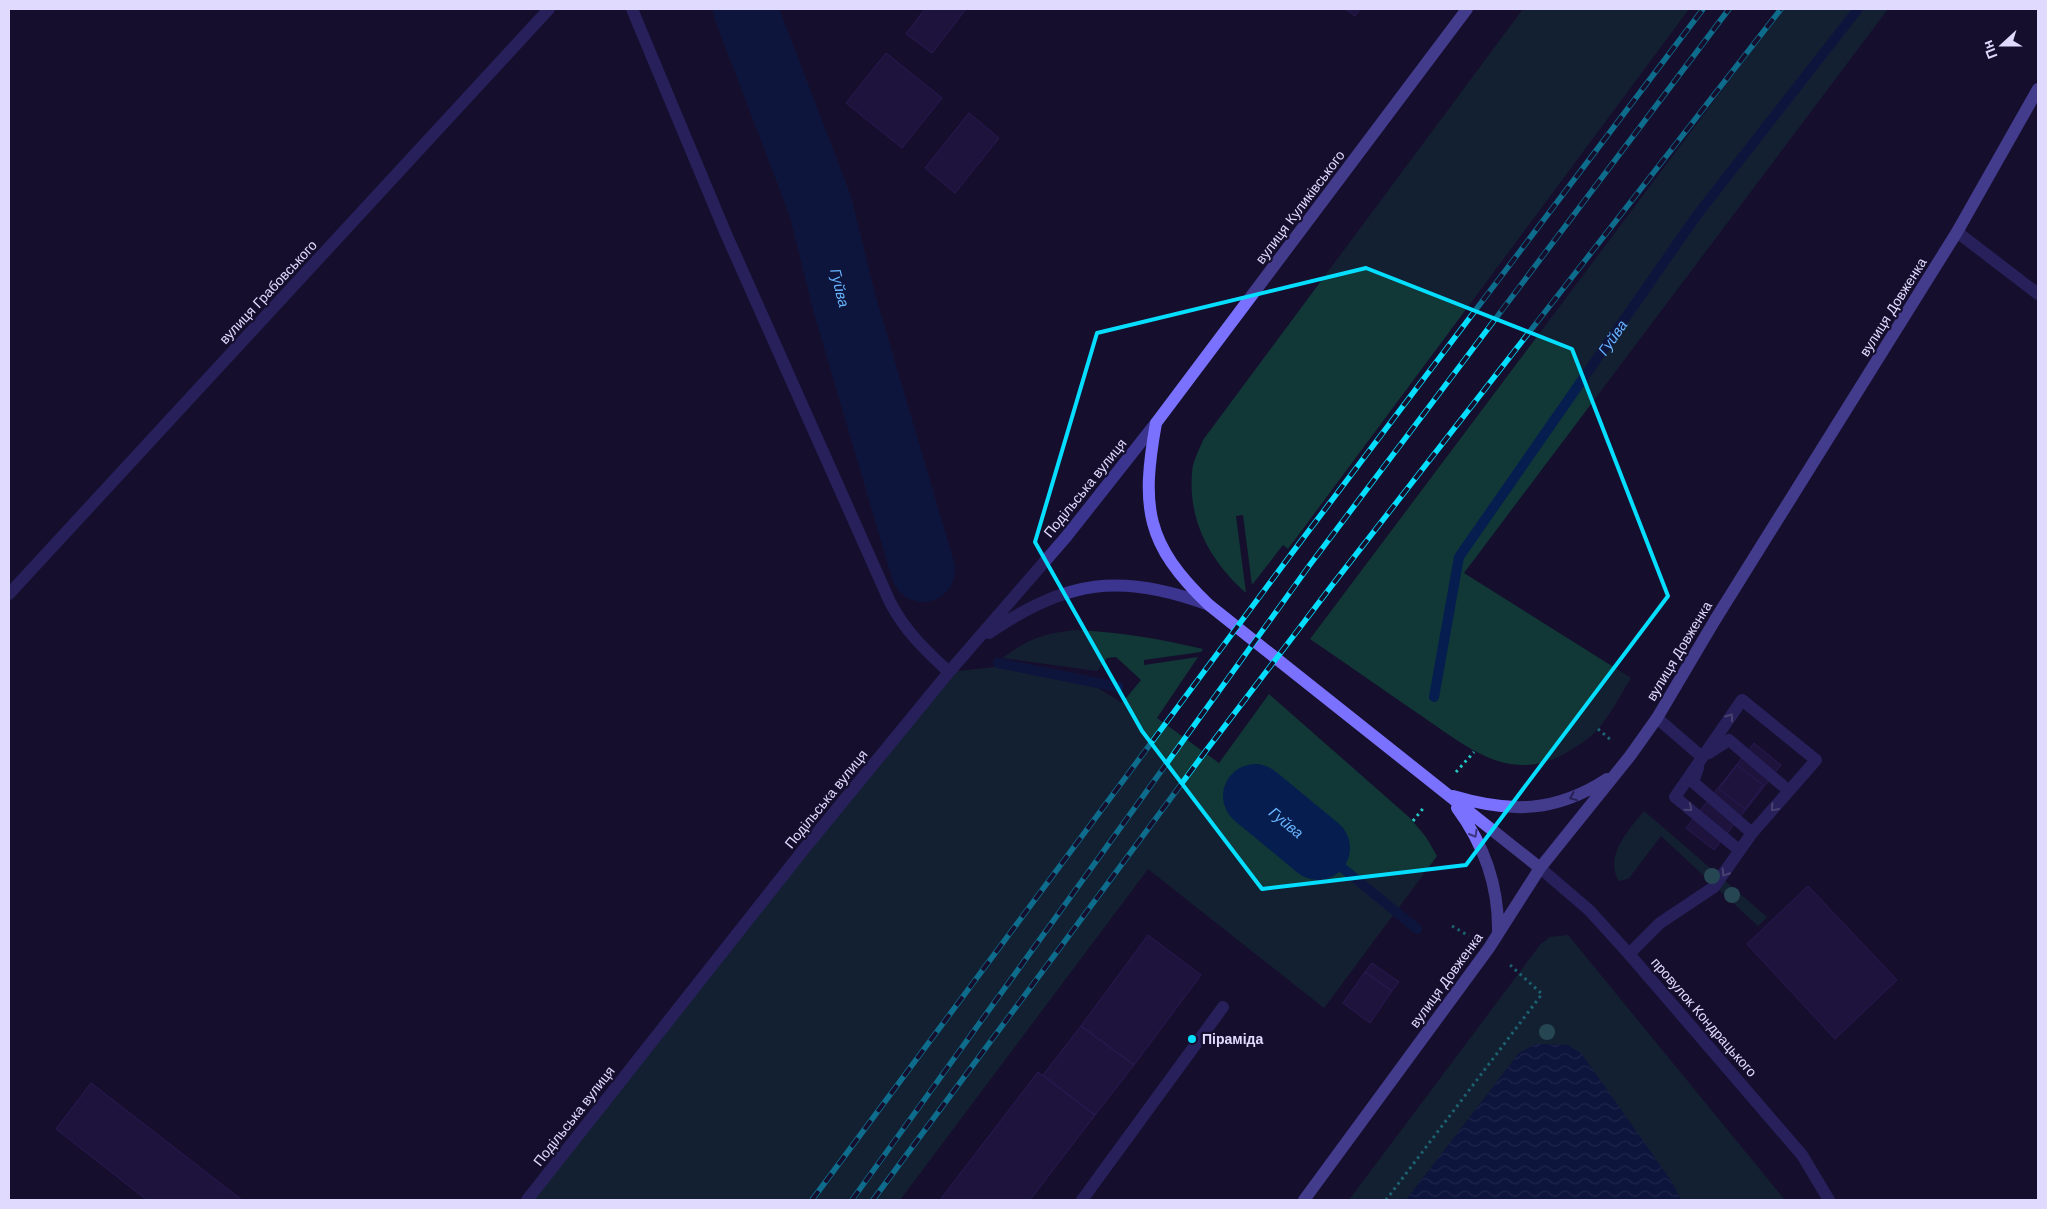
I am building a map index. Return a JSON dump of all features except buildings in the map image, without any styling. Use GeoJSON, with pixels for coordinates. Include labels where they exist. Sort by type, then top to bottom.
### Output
{"type":"FeatureCollection","features":[{"type":"Feature","properties":{"kind":"street","name":"вулиця Грабовського"},"geometry":{"type":"LineString","coordinates":[[9,594],[549,9]]}},
{"type":"Feature","properties":{"kind":"street"},"geometry":{"type":"LineString","coordinates":[[632,9],[726,234],[890,602],[902,624],[918,643],[949,672]]}},
{"type":"Feature","properties":{"kind":"street","name":"вулиця Куликівського"},"geometry":{"type":"LineString","coordinates":[[1156,423],[1467,9]]}},
{"type":"Feature","properties":{"kind":"street","name":"вулиця Довженка"},"geometry":{"type":"LineString","coordinates":[[1304,1200],[1489,948],[1540,868],[1657,718],[1715,620],[1957,232],[2038,89]]}},
{"type":"Feature","properties":{"kind":"street"},"geometry":{"type":"LineString","coordinates":[[1957,232],[2038,294]]}},
{"type":"Feature","properties":{"kind":"street"},"geometry":{"type":"LineString","coordinates":[[1156,423],[1148,470],[1148,493],[1152,521],[1169,560],[1182,580],[1209,605],[1540,868]]}},
{"type":"Feature","properties":{"kind":"street","name":"Подільська вулиця"},"geometry":{"type":"LineString","coordinates":[[527,1200],[804,849],[972,644],[1066,537],[1156,423]]}},
{"type":"Feature","properties":{"kind":"street"},"geometry":{"type":"LineString","coordinates":[[972,644],[1007,620],[1042,600],[1078,589],[1111,585],[1138,586],[1188,597],[1209,605]]}},
{"type":"Feature","properties":{"kind":"street"},"geometry":{"type":"LineString","coordinates":[[1629,954],[1660,923],[1714,887],[1738,850],[1816,760],[1742,700],[1675,797],[1738,850]]}},
{"type":"Feature","properties":{"kind":"street"},"geometry":{"type":"LineString","coordinates":[[1657,718],[1702,757]]}},
{"type":"Feature","properties":{"kind":"street"},"geometry":{"type":"LineString","coordinates":[[1752,833],[1693,782],[1702,757],[1729,740],[1789,791]]}},
{"type":"Feature","properties":{"kind":"street"},"geometry":{"type":"LineString","coordinates":[[1446,794],[1484,805],[1514,809],[1544,806],[1581,794],[1616,773]]}},
{"type":"Feature","properties":{"kind":"street"},"geometry":{"type":"LineString","coordinates":[[1446,794],[1467,822],[1481,846],[1498,905],[1498,933]]}},
{"type":"Feature","properties":{"kind":"street","name":"провулок Кондрацького"},"geometry":{"type":"LineString","coordinates":[[1540,868],[1589,910],[1629,954],[1802,1155],[1829,1200]]}},
{"type":"Feature","properties":{"kind":"street"},"geometry":{"type":"LineString","coordinates":[[1082,1200],[1223,1007]]}},
{"type":"Feature","properties":{"kind":"path"},"geometry":{"type":"LineString","coordinates":[[1386,1200],[1542,994]]}},
{"type":"Feature","properties":{"kind":"highlighted area"},"geometry":{"type":"Polygon","coordinates":[[[1366,268],[1572,349],[1668,596],[1466,865],[1262,889],[1142,731],[1035,542],[1097,333],[1366,268]]]}},
{"type":"Feature","properties":{"kind":"green space"},"geometry":{"type":"Polygon","coordinates":[[[1523,9],[1689,9],[1288,549],[1283,545],[1252,585],[1243,515],[1236,516],[1246,593],[1233,581],[1212,554],[1198,524],[1192,491],[1192,469],[1203,440],[1523,9]]]}},
{"type":"Feature","properties":{"kind":"green space"},"geometry":{"type":"Polygon","coordinates":[[[1783,9],[1888,9],[1464,573],[1631,678],[1603,723],[1578,746],[1544,762],[1526,765],[1508,764],[1491,759],[1459,741],[1310,639],[1783,9]]]}},
{"type":"Feature","properties":{"kind":"green space"},"geometry":{"type":"Polygon","coordinates":[[[1076,630],[1140,636],[1203,649],[1201,652],[1144,660],[1144,665],[1198,657],[1157,718],[1219,763],[1269,694],[1410,818],[1426,837],[1437,856],[1324,1008],[1148,869],[900,1200],[529,1200],[949,672],[995,667],[1098,688],[1122,703],[1141,680],[1116,657],[1107,658],[1097,671],[1003,658],[1029,641],[1054,633],[1076,630]]]}},
{"type":"Feature","properties":{"kind":"green space"},"geometry":{"type":"Polygon","coordinates":[[[1644,811],[1767,917],[1758,926],[1661,836],[1629,878],[1621,881],[1618,880],[1614,861],[1620,843],[1644,811]]]}},
{"type":"Feature","properties":{"kind":"green space"},"geometry":{"type":"Polygon","coordinates":[[[1568,935],[1785,1200],[1681,1200],[1672,1182],[1568,1045],[1548,1044],[1537,1045],[1519,1053],[1406,1200],[1349,1200],[1540,945],[1550,937],[1568,935]]]}},
{"type":"Feature","properties":{"kind":"water"},"geometry":{"type":"Polygon","coordinates":[[[1535,1044],[1568,1045],[1582,1054],[1672,1182],[1681,1200],[1406,1200],[1519,1053],[1535,1044]]]}},
{"type":"Feature","properties":{"kind":"waterway","name":"Гуйва"},"geometry":{"type":"LineString","coordinates":[[745,9],[820,205],[844,302],[923,570]]}},
{"type":"Feature","properties":{"kind":"waterway","name":"Гуйва"},"geometry":{"type":"LineString","coordinates":[[1434,697],[1459,557],[1697,215],[1858,9]]}},
{"type":"Feature","properties":{"kind":"waterway"},"geometry":{"type":"LineString","coordinates":[[998,663],[1118,687]]}},
{"type":"Feature","properties":{"kind":"waterway","name":"Гуйва"},"geometry":{"type":"LineString","coordinates":[[1255,796],[1318,848]]}},
{"type":"Feature","properties":{"kind":"waterway"},"geometry":{"type":"LineString","coordinates":[[1318,848],[1417,929]]}},
{"type":"Feature","properties":{"kind":"railway"},"geometry":{"type":"LineString","coordinates":[[812,1200],[1292,553],[1703,9]]}},
{"type":"Feature","properties":{"kind":"railway"},"geometry":{"type":"LineString","coordinates":[[852,1200],[1309,566],[1729,9]]}},
{"type":"Feature","properties":{"kind":"railway"},"geometry":{"type":"LineString","coordinates":[[873,1200],[1205,752],[1333,584],[1781,9]]}},
{"type":"Feature","properties":{"kind":"place","name":"Піраміда"},"geometry":{"type":"Point","coordinates":[1192,1039]}}]}
